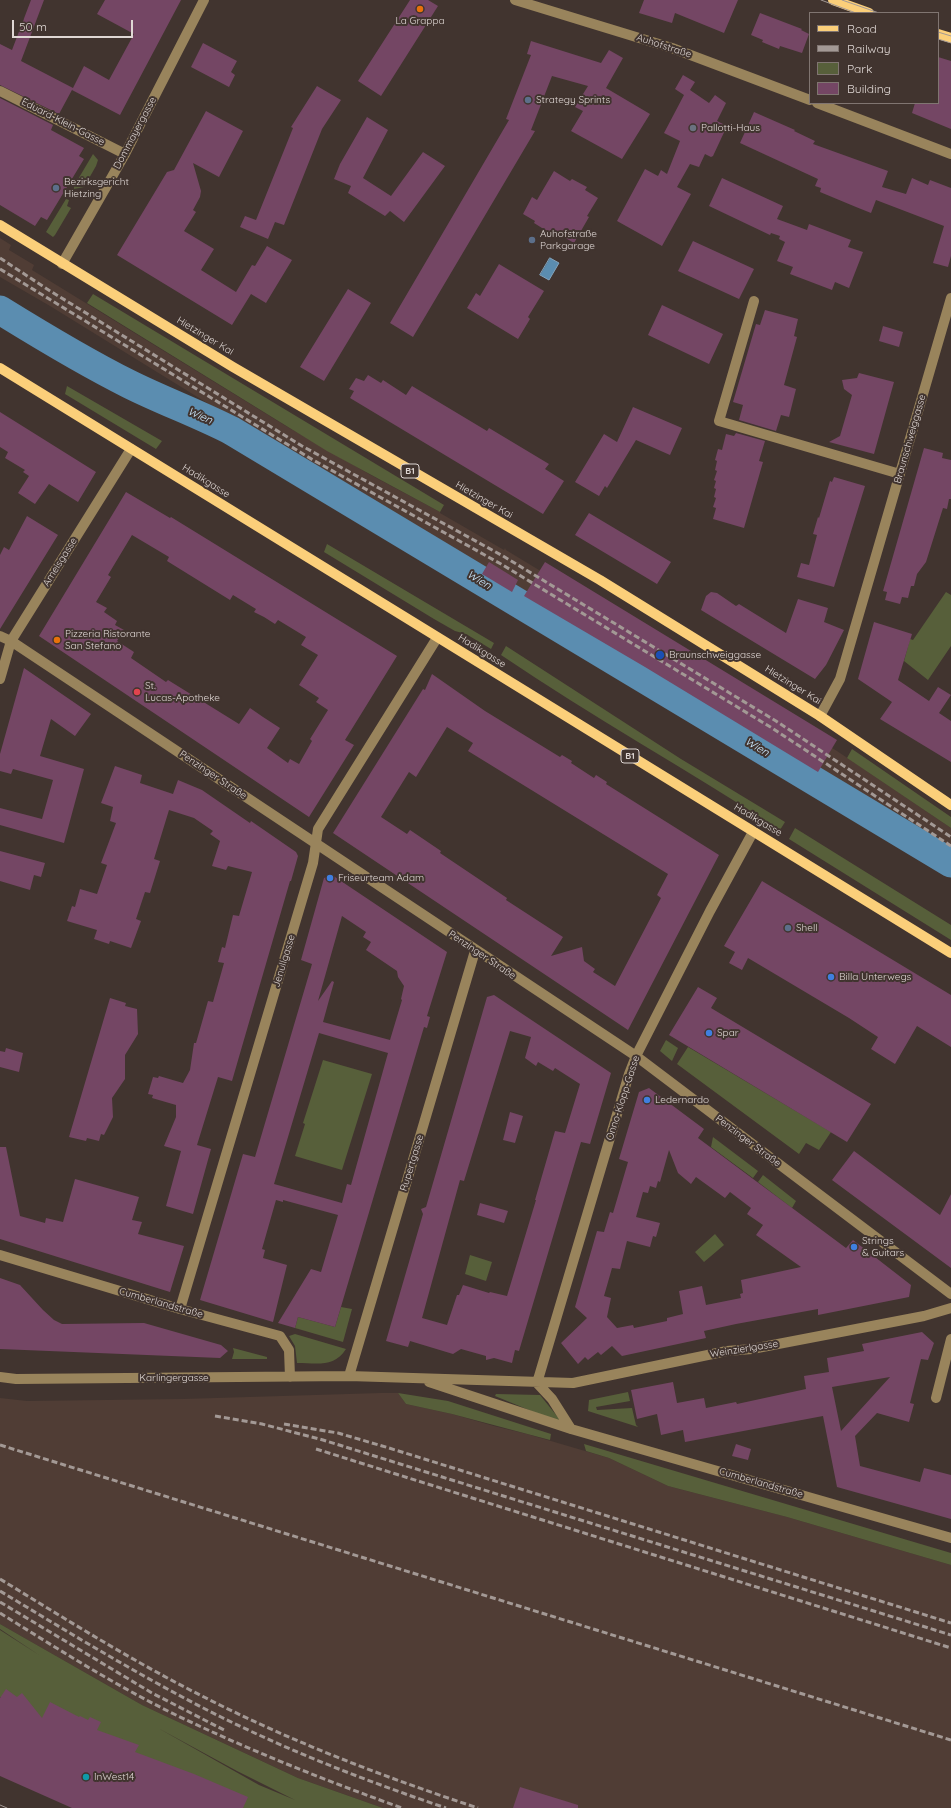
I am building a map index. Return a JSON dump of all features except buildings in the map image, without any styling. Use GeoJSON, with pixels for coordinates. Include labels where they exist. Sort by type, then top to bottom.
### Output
{"type":"FeatureCollection","features":[{"type":"Feature","properties":{"kind":"main road"},"geometry":{"type":"LineString","coordinates":[[833,0],[866,12]]}},
{"type":"Feature","properties":{"kind":"main road"},"geometry":{"type":"LineString","coordinates":[[939,34],[951,38]]}},
{"type":"Feature","properties":{"kind":"main road","name":"Hietzinger Kai"},"geometry":{"type":"LineString","coordinates":[[0,226],[295,404],[600,580],[820,716],[951,805]]}},
{"type":"Feature","properties":{"kind":"main road","name":"Hadikgasse"},"geometry":{"type":"LineString","coordinates":[[0,368],[951,953]]}},
{"type":"Feature","properties":{"kind":"street","name":"Dommayergasse"},"geometry":{"type":"LineString","coordinates":[[62,264],[125,154],[204,0]]}},
{"type":"Feature","properties":{"kind":"street","name":"Auhofstraße"},"geometry":{"type":"LineString","coordinates":[[515,0],[672,48],[809,100]]}},
{"type":"Feature","properties":{"kind":"street","name":"Eduard-Klein-Gasse"},"geometry":{"type":"LineString","coordinates":[[0,91],[125,154]]}},
{"type":"Feature","properties":{"kind":"street"},"geometry":{"type":"LineString","coordinates":[[820,104],[951,154]]}},
{"type":"Feature","properties":{"kind":"street","name":"Braunschweiggasse"},"geometry":{"type":"LineString","coordinates":[[820,716],[840,679],[951,298]]}},
{"type":"Feature","properties":{"kind":"street"},"geometry":{"type":"LineString","coordinates":[[754,301],[719,421],[900,474]]}},
{"type":"Feature","properties":{"kind":"street","name":"Ameisgasse"},"geometry":{"type":"LineString","coordinates":[[0,679],[11,641],[131,449]]}},
{"type":"Feature","properties":{"kind":"street","name":"Penzinger Straße"},"geometry":{"type":"LineString","coordinates":[[0,636],[11,641],[636,1056],[951,1294]]}},
{"type":"Feature","properties":{"kind":"street","name":"Jenullgasse"},"geometry":{"type":"LineString","coordinates":[[180,1309],[313,863],[318,829],[437,638]]}},
{"type":"Feature","properties":{"kind":"street","name":"Onno-Klopp-Gasse"},"geometry":{"type":"LineString","coordinates":[[537,1383],[629,1074],[636,1056],[710,910],[753,832]]}},
{"type":"Feature","properties":{"kind":"street","name":"Rupertgasse"},"geometry":{"type":"LineString","coordinates":[[349,1376],[476,951]]}},
{"type":"Feature","properties":{"kind":"street","name":"Cumberlandstraße"},"geometry":{"type":"LineString","coordinates":[[0,1255],[180,1309],[280,1336],[289,1350],[290,1377]]}},
{"type":"Feature","properties":{"kind":"street","name":"Weinzierlgasse"},"geometry":{"type":"LineString","coordinates":[[537,1383],[573,1383],[727,1350],[752,1349],[924,1316],[951,1308]]}},
{"type":"Feature","properties":{"kind":"street"},"geometry":{"type":"LineString","coordinates":[[936,1398],[951,1338]]}},
{"type":"Feature","properties":{"kind":"street","name":"Cumberlandstraße"},"geometry":{"type":"LineString","coordinates":[[349,1376],[537,1383]]}},
{"type":"Feature","properties":{"kind":"street","name":"Karlingergasse"},"geometry":{"type":"LineString","coordinates":[[0,1377],[16,1379],[349,1376]]}},
{"type":"Feature","properties":{"kind":"street","name":"Cumberlandstraße"},"geometry":{"type":"LineString","coordinates":[[418,1378],[571,1429],[951,1538]]}},
{"type":"Feature","properties":{"kind":"street"},"geometry":{"type":"LineString","coordinates":[[537,1383],[552,1399],[571,1429]]}},
{"type":"Feature","properties":{"kind":"shaded area"},"geometry":{"type":"Polygon","coordinates":[[[0,238],[11,245],[9,250],[34,265],[32,270],[286,426],[369,474],[440,512],[504,550],[505,548],[837,751],[951,828],[951,854],[319,472],[50,306],[0,277],[0,238]]]}},
{"type":"Feature","properties":{"kind":"shaded area"},"geometry":{"type":"Polygon","coordinates":[[[398,1393],[406,1404],[452,1414],[609,1458],[668,1486],[787,1517],[951,1565],[951,1808],[383,1808],[298,1778],[142,1705],[0,1624],[0,1398],[27,1401],[183,1399],[398,1393]]]}},
{"type":"Feature","properties":{"kind":"green space"},"geometry":{"type":"Polygon","coordinates":[[[93,154],[98,160],[96,166],[84,187],[74,189],[74,186],[93,154]]]}},
{"type":"Feature","properties":{"kind":"green space"},"geometry":{"type":"Polygon","coordinates":[[[66,199],[69,200],[67,206],[71,208],[53,237],[46,232],[66,199]]]}},
{"type":"Feature","properties":{"kind":"green space"},"geometry":{"type":"Polygon","coordinates":[[[93,294],[444,505],[440,512],[327,451],[87,303],[93,294]]]}},
{"type":"Feature","properties":{"kind":"green space"},"geometry":{"type":"Polygon","coordinates":[[[67,386],[162,441],[156,449],[65,394],[67,386]]]}},
{"type":"Feature","properties":{"kind":"green space"},"geometry":{"type":"Polygon","coordinates":[[[327,544],[494,643],[491,649],[466,634],[455,631],[434,619],[324,552],[327,544]]]}},
{"type":"Feature","properties":{"kind":"green space"},"geometry":{"type":"Polygon","coordinates":[[[946,592],[951,595],[951,646],[928,680],[904,661],[910,639],[913,640],[946,592]]]}},
{"type":"Feature","properties":{"kind":"green space"},"geometry":{"type":"Polygon","coordinates":[[[506,646],[681,759],[785,822],[780,830],[535,678],[501,655],[506,646]]]}},
{"type":"Feature","properties":{"kind":"green space"},"geometry":{"type":"Polygon","coordinates":[[[852,749],[951,817],[951,828],[847,758],[852,749]]]}},
{"type":"Feature","properties":{"kind":"green space"},"geometry":{"type":"Polygon","coordinates":[[[795,828],[951,925],[951,940],[789,839],[795,828]]]}},
{"type":"Feature","properties":{"kind":"green space"},"geometry":{"type":"Polygon","coordinates":[[[666,1040],[678,1048],[672,1061],[660,1051],[666,1040]]]}},
{"type":"Feature","properties":{"kind":"green space"},"geometry":{"type":"Polygon","coordinates":[[[688,1047],[831,1132],[819,1150],[806,1143],[799,1154],[677,1064],[688,1047]]]}},
{"type":"Feature","properties":{"kind":"green space"},"geometry":{"type":"Polygon","coordinates":[[[323,1060],[372,1074],[342,1170],[295,1156],[305,1124],[303,1123],[323,1060]]]}},
{"type":"Feature","properties":{"kind":"green space"},"geometry":{"type":"Polygon","coordinates":[[[713,1137],[758,1171],[753,1178],[711,1147],[713,1137]]]}},
{"type":"Feature","properties":{"kind":"green space"},"geometry":{"type":"Polygon","coordinates":[[[763,1175],[796,1201],[792,1208],[758,1182],[763,1175]]]}},
{"type":"Feature","properties":{"kind":"green space"},"geometry":{"type":"Polygon","coordinates":[[[715,1234],[724,1245],[704,1262],[695,1252],[715,1234]]]}},
{"type":"Feature","properties":{"kind":"green space"},"geometry":{"type":"Polygon","coordinates":[[[470,1255],[492,1262],[486,1281],[465,1274],[470,1255]]]}},
{"type":"Feature","properties":{"kind":"green space"},"geometry":{"type":"Polygon","coordinates":[[[341,1307],[352,1309],[343,1342],[295,1328],[298,1317],[335,1327],[341,1307]]]}},
{"type":"Feature","properties":{"kind":"green space"},"geometry":{"type":"Polygon","coordinates":[[[295,1334],[346,1349],[341,1355],[330,1362],[318,1364],[297,1363],[295,1346],[289,1336],[295,1334]]]}},
{"type":"Feature","properties":{"kind":"green space"},"geometry":{"type":"Polygon","coordinates":[[[233,1348],[267,1357],[267,1359],[232,1359],[234,1352],[233,1348]]]}},
{"type":"Feature","properties":{"kind":"green space"},"geometry":{"type":"Polygon","coordinates":[[[628,1392],[630,1401],[596,1407],[597,1410],[632,1408],[636,1425],[638,1427],[588,1411],[589,1400],[628,1392]]]}},
{"type":"Feature","properties":{"kind":"green space"},"geometry":{"type":"Polygon","coordinates":[[[398,1393],[448,1401],[551,1434],[550,1440],[452,1414],[406,1404],[398,1393]]]}},
{"type":"Feature","properties":{"kind":"green space"},"geometry":{"type":"Polygon","coordinates":[[[496,1394],[540,1395],[561,1421],[558,1422],[495,1396],[496,1394]]]}},
{"type":"Feature","properties":{"kind":"green space"},"geometry":{"type":"Polygon","coordinates":[[[584,1444],[951,1553],[951,1565],[787,1517],[668,1486],[609,1458],[586,1451],[584,1444]]]}},
{"type":"Feature","properties":{"kind":"green space"},"geometry":{"type":"Polygon","coordinates":[[[0,1624],[142,1705],[298,1778],[383,1808],[234,1808],[19,1710],[0,1697],[0,1630],[39,1655],[0,1629],[0,1624]],[[158,1728],[259,1785],[295,1800],[237,1771],[158,1728]]]}},
{"type":"Feature","properties":{"kind":"water"},"geometry":{"type":"Polygon","coordinates":[[[550,258],[559,263],[549,280],[540,275],[550,258]]]}},
{"type":"Feature","properties":{"kind":"waterway","name":"Wien"},"geometry":{"type":"LineString","coordinates":[[0,310],[113,376],[232,431],[951,863]]}},
{"type":"Feature","properties":{"kind":"tram line"},"geometry":{"type":"LineString","coordinates":[[821,0],[853,12]]}},
{"type":"Feature","properties":{"kind":"tram line"},"geometry":{"type":"LineString","coordinates":[[842,0],[876,12]]}},
{"type":"Feature","properties":{"kind":"tram line"},"geometry":{"type":"LineString","coordinates":[[939,32],[951,36]]}},
{"type":"Feature","properties":{"kind":"tram line"},"geometry":{"type":"LineString","coordinates":[[939,39],[951,43]]}},
{"type":"Feature","properties":{"kind":"tram line"},"geometry":{"type":"LineString","coordinates":[[0,1805],[7,1808]]}},
{"type":"Feature","properties":{"kind":"railway"},"geometry":{"type":"LineString","coordinates":[[0,258],[47,289],[302,446],[503,556],[776,721],[951,837]]}},
{"type":"Feature","properties":{"kind":"railway"},"geometry":{"type":"LineString","coordinates":[[0,269],[313,460],[501,564],[772,728],[951,846]]}},
{"type":"Feature","properties":{"kind":"railway"},"geometry":{"type":"LineString","coordinates":[[215,1416],[262,1424],[323,1440],[951,1635]]}},
{"type":"Feature","properties":{"kind":"railway"},"geometry":{"type":"LineString","coordinates":[[284,1424],[338,1433],[389,1448],[951,1623]]}},
{"type":"Feature","properties":{"kind":"railway"},"geometry":{"type":"LineString","coordinates":[[0,1445],[951,1740]]}},
{"type":"Feature","properties":{"kind":"railway"},"geometry":{"type":"LineString","coordinates":[[316,1449],[951,1648]]}},
{"type":"Feature","properties":{"kind":"railway"},"geometry":{"type":"LineString","coordinates":[[0,1579],[126,1655],[178,1684],[237,1713],[339,1758],[478,1808]]}},
{"type":"Feature","properties":{"kind":"railway"},"geometry":{"type":"LineString","coordinates":[[0,1591],[137,1672],[221,1717],[276,1743],[332,1766],[446,1808]]}},
{"type":"Feature","properties":{"kind":"railway"},"geometry":{"type":"LineString","coordinates":[[0,1602],[152,1693],[224,1730]]}},
{"type":"Feature","properties":{"kind":"railway"},"geometry":{"type":"LineString","coordinates":[[0,1613],[65,1654],[178,1716],[289,1765],[402,1808]]}},
{"type":"Feature","properties":{"kind":"place","name":"La Grappa"},"geometry":{"type":"Point","coordinates":[420,9]}},
{"type":"Feature","properties":{"kind":"place","name":"Strategy Sprints"},"geometry":{"type":"Point","coordinates":[528,100]}},
{"type":"Feature","properties":{"kind":"place","name":"Pallotti-Haus"},"geometry":{"type":"Point","coordinates":[693,128]}},
{"type":"Feature","properties":{"kind":"place","name":"Bezirksgericht Hietzing"},"geometry":{"type":"Point","coordinates":[56,188]}},
{"type":"Feature","properties":{"kind":"place","name":"Auhofstraße Parkgarage"},"geometry":{"type":"Point","coordinates":[532,240]}},
{"type":"Feature","properties":{"kind":"place","name":"Pizzeria Ristorante San Stefano"},"geometry":{"type":"Point","coordinates":[57,640]}},
{"type":"Feature","properties":{"kind":"place","name":"Braunschweiggasse"},"geometry":{"type":"Point","coordinates":[660,655]}},
{"type":"Feature","properties":{"kind":"place","name":"St. Lucas-Apotheke"},"geometry":{"type":"Point","coordinates":[137,692]}},
{"type":"Feature","properties":{"kind":"place","name":"Friseurteam Adam"},"geometry":{"type":"Point","coordinates":[330,878]}},
{"type":"Feature","properties":{"kind":"place","name":"Shell"},"geometry":{"type":"Point","coordinates":[788,928]}},
{"type":"Feature","properties":{"kind":"place","name":"Billa Unterwegs"},"geometry":{"type":"Point","coordinates":[831,977]}},
{"type":"Feature","properties":{"kind":"place","name":"Spar"},"geometry":{"type":"Point","coordinates":[709,1033]}},
{"type":"Feature","properties":{"kind":"place","name":"Ledernardo"},"geometry":{"type":"Point","coordinates":[647,1100]}},
{"type":"Feature","properties":{"kind":"place","name":"Strings & Guitars"},"geometry":{"type":"Point","coordinates":[854,1247]}},
{"type":"Feature","properties":{"kind":"place","name":"InWest14"},"geometry":{"type":"Point","coordinates":[86,1777]}}]}
